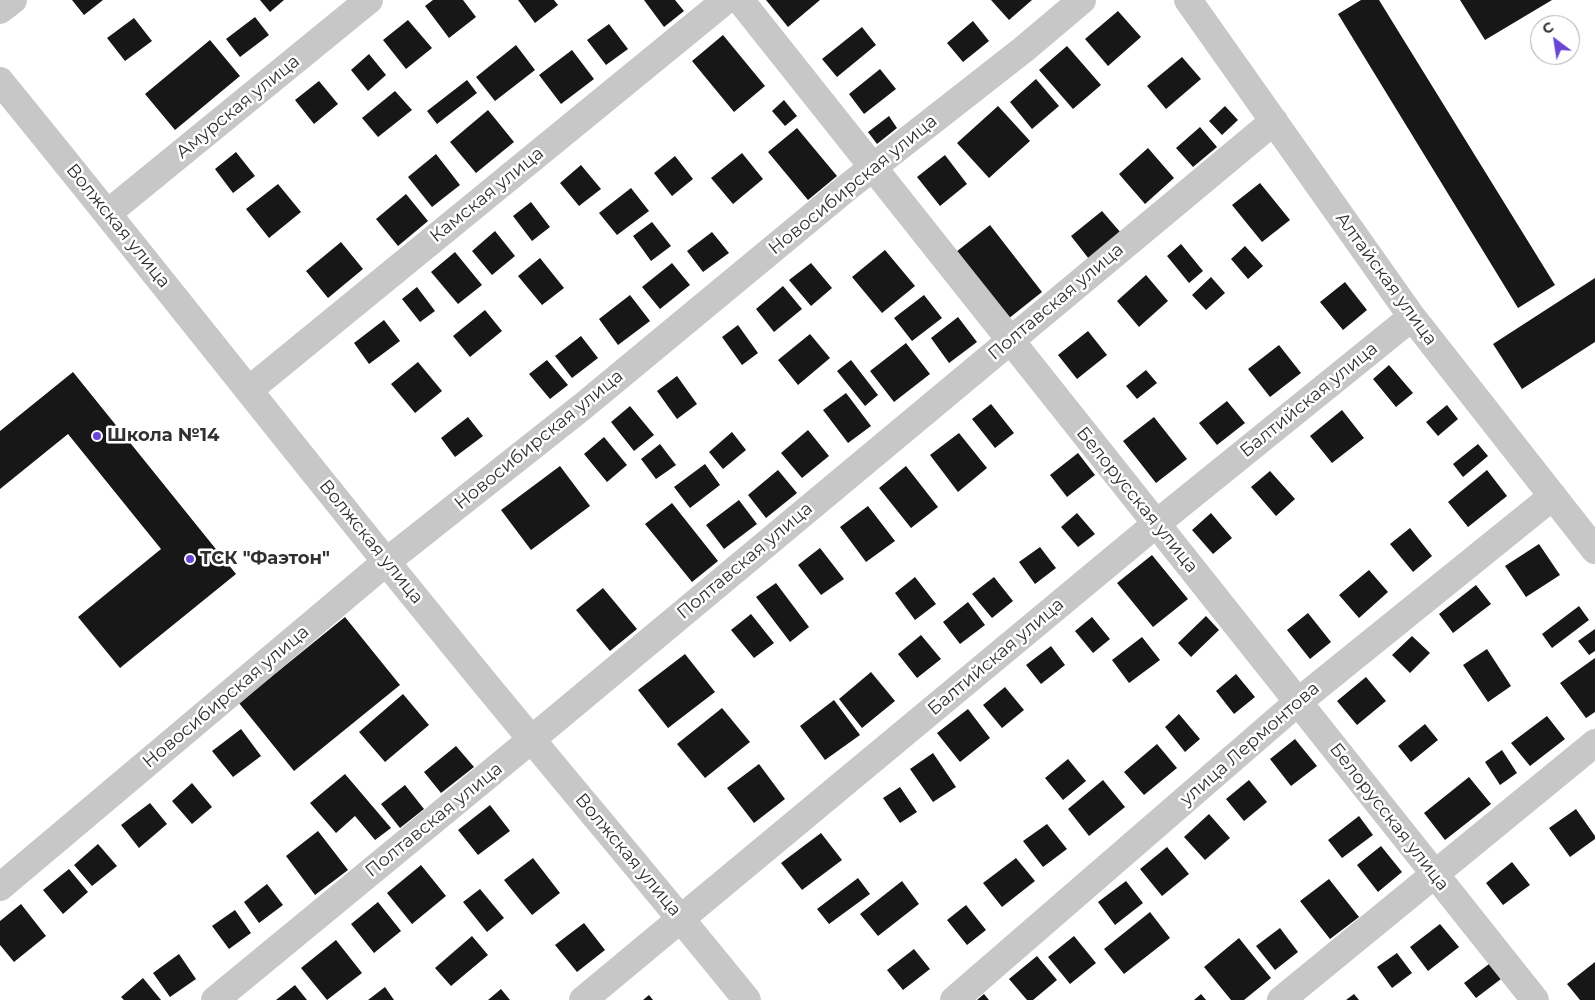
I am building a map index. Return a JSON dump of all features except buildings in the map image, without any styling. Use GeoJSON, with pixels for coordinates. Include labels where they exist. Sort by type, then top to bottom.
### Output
{"type":"FeatureCollection","features":[{"type":"Feature","properties":{"kind":"street"},"geometry":{"type":"LineString","coordinates":[[0,10],[13,0]]}},
{"type":"Feature","properties":{"kind":"street","name":"Амурская улица"},"geometry":{"type":"LineString","coordinates":[[108,213],[369,0]]}},
{"type":"Feature","properties":{"kind":"street","name":"Камская улица"},"geometry":{"type":"LineString","coordinates":[[249,390],[726,0]]}},
{"type":"Feature","properties":{"kind":"street","name":"Белорусская улица"},"geometry":{"type":"LineString","coordinates":[[740,0],[1535,1000]]}},
{"type":"Feature","properties":{"kind":"street","name":"Новосибирская улица"},"geometry":{"type":"LineString","coordinates":[[0,887],[386,562],[582,407],[873,167],[1024,49],[1082,0]]}},
{"type":"Feature","properties":{"kind":"street","name":"Алтайская улица"},"geometry":{"type":"LineString","coordinates":[[1188,0],[1412,317],[1595,550]]}},
{"type":"Feature","properties":{"kind":"street","name":"Волжская улица"},"geometry":{"type":"LineString","coordinates":[[0,81],[108,213],[386,562],[747,1000]]}},
{"type":"Feature","properties":{"kind":"street","name":"Полтавская улица"},"geometry":{"type":"LineString","coordinates":[[215,1000],[532,739],[1274,121]]}},
{"type":"Feature","properties":{"kind":"street","name":"Балтийская улица"},"geometry":{"type":"LineString","coordinates":[[583,1000],[1156,524],[1412,317]]}},
{"type":"Feature","properties":{"kind":"street","name":"улица Лермонтова"},"geometry":{"type":"LineString","coordinates":[[954,1000],[1298,702],[1553,496]]}},
{"type":"Feature","properties":{"kind":"street"},"geometry":{"type":"LineString","coordinates":[[1280,1000],[1595,743]]}},
{"type":"Feature","properties":{"kind":"place","name":"Школа №14"},"geometry":{"type":"Point","coordinates":[97,436]}},
{"type":"Feature","properties":{"kind":"place","name":"ТСК \"Фаэтон\""},"geometry":{"type":"Point","coordinates":[190,559]}}]}
